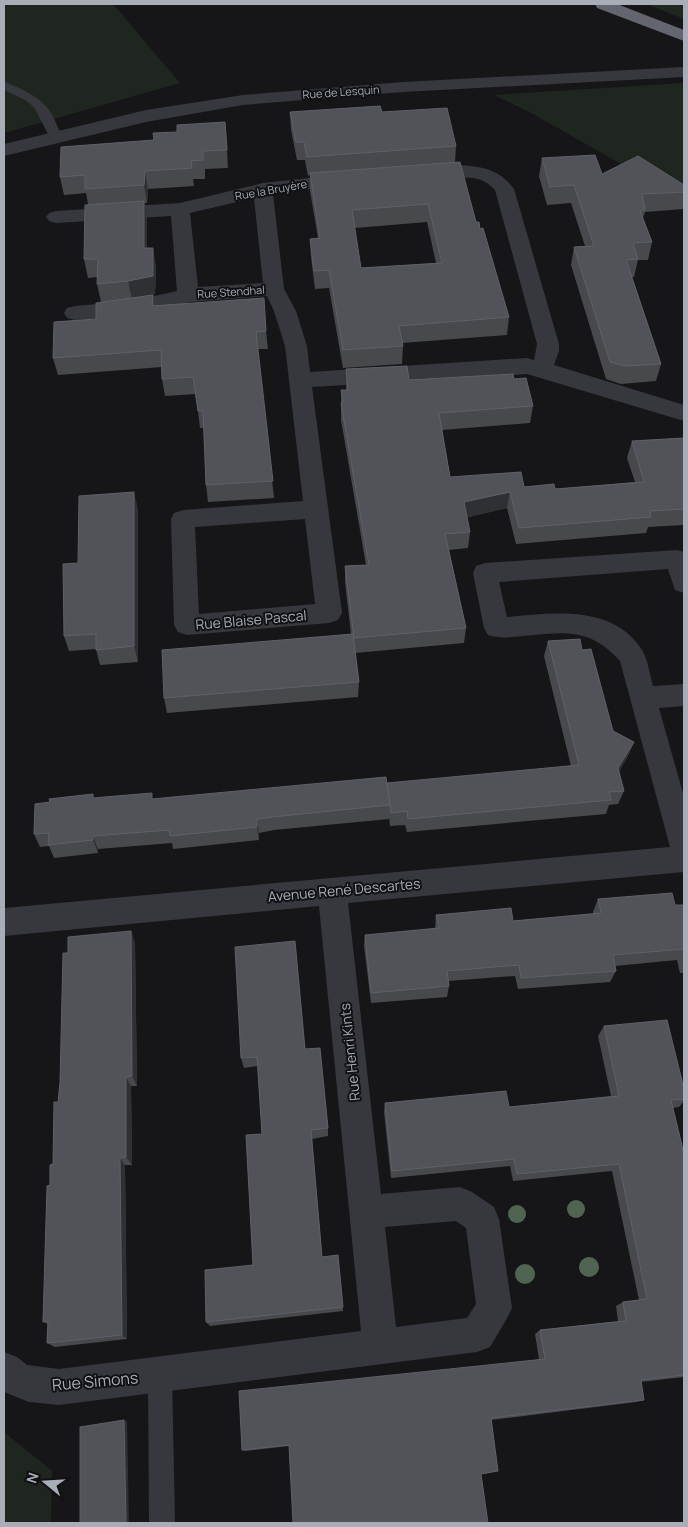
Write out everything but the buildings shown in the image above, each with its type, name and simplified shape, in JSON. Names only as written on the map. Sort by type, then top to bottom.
[{"type":"highway","points":[[603,4],[684,36]]},
{"type":"street","name":"Rue de Lesquin","points":[[4,150],[173,110],[291,95],[684,72]]},
{"type":"street","points":[[410,175],[469,172],[488,175],[501,183],[548,344],[548,351],[541,369]]},
{"type":"street","name":"Rue la Bruyère","points":[[56,216],[180,209],[263,189],[304,183],[362,179]]},
{"type":"street","name":"Rue Blaise Pascal","points":[[263,189],[274,289],[291,328],[300,380],[330,613],[187,625],[182,519],[316,508]]},
{"type":"street","name":"Rue Stendhal","points":[[180,209],[188,295]]},
{"type":"street","name":"Rue Stendhal","points":[[75,313],[149,307],[188,295],[274,289]]},
{"type":"street","points":[[300,380],[518,366],[541,369],[684,413]]},
{"type":"street","points":[[684,583],[677,559],[485,572],[496,628],[573,623],[592,626],[610,634],[623,644],[632,656],[645,698],[684,847]]},
{"type":"street","points":[[645,698],[684,695]]},
{"type":"street","name":"Avenue René Descartes","points":[[4,922],[684,859]]},
{"type":"street","name":"Rue Henri Kints","points":[[332,892],[380,1344]]},
{"type":"street","points":[[160,1375],[380,1344],[477,1334],[494,1308],[482,1219],[460,1204],[367,1212]]},
{"type":"street","name":"Rue Simons","points":[[4,1370],[11,1377],[33,1386],[58,1387],[160,1375]]},
{"type":"lane","points":[[4,85],[31,98],[42,108],[56,137]]},
{"type":"lane","points":[[160,1375],[162,1523]]},
{"type":"shaded area","points":[[4,4],[113,4],[180,83],[4,133]]},
{"type":"shaded area","points":[[646,4],[684,4],[684,19]]},
{"type":"shaded area","points":[[684,83],[684,200],[535,115],[494,95]]},
{"type":"shaded area","points":[[4,1432],[52,1471],[51,1523],[4,1523]]}]
